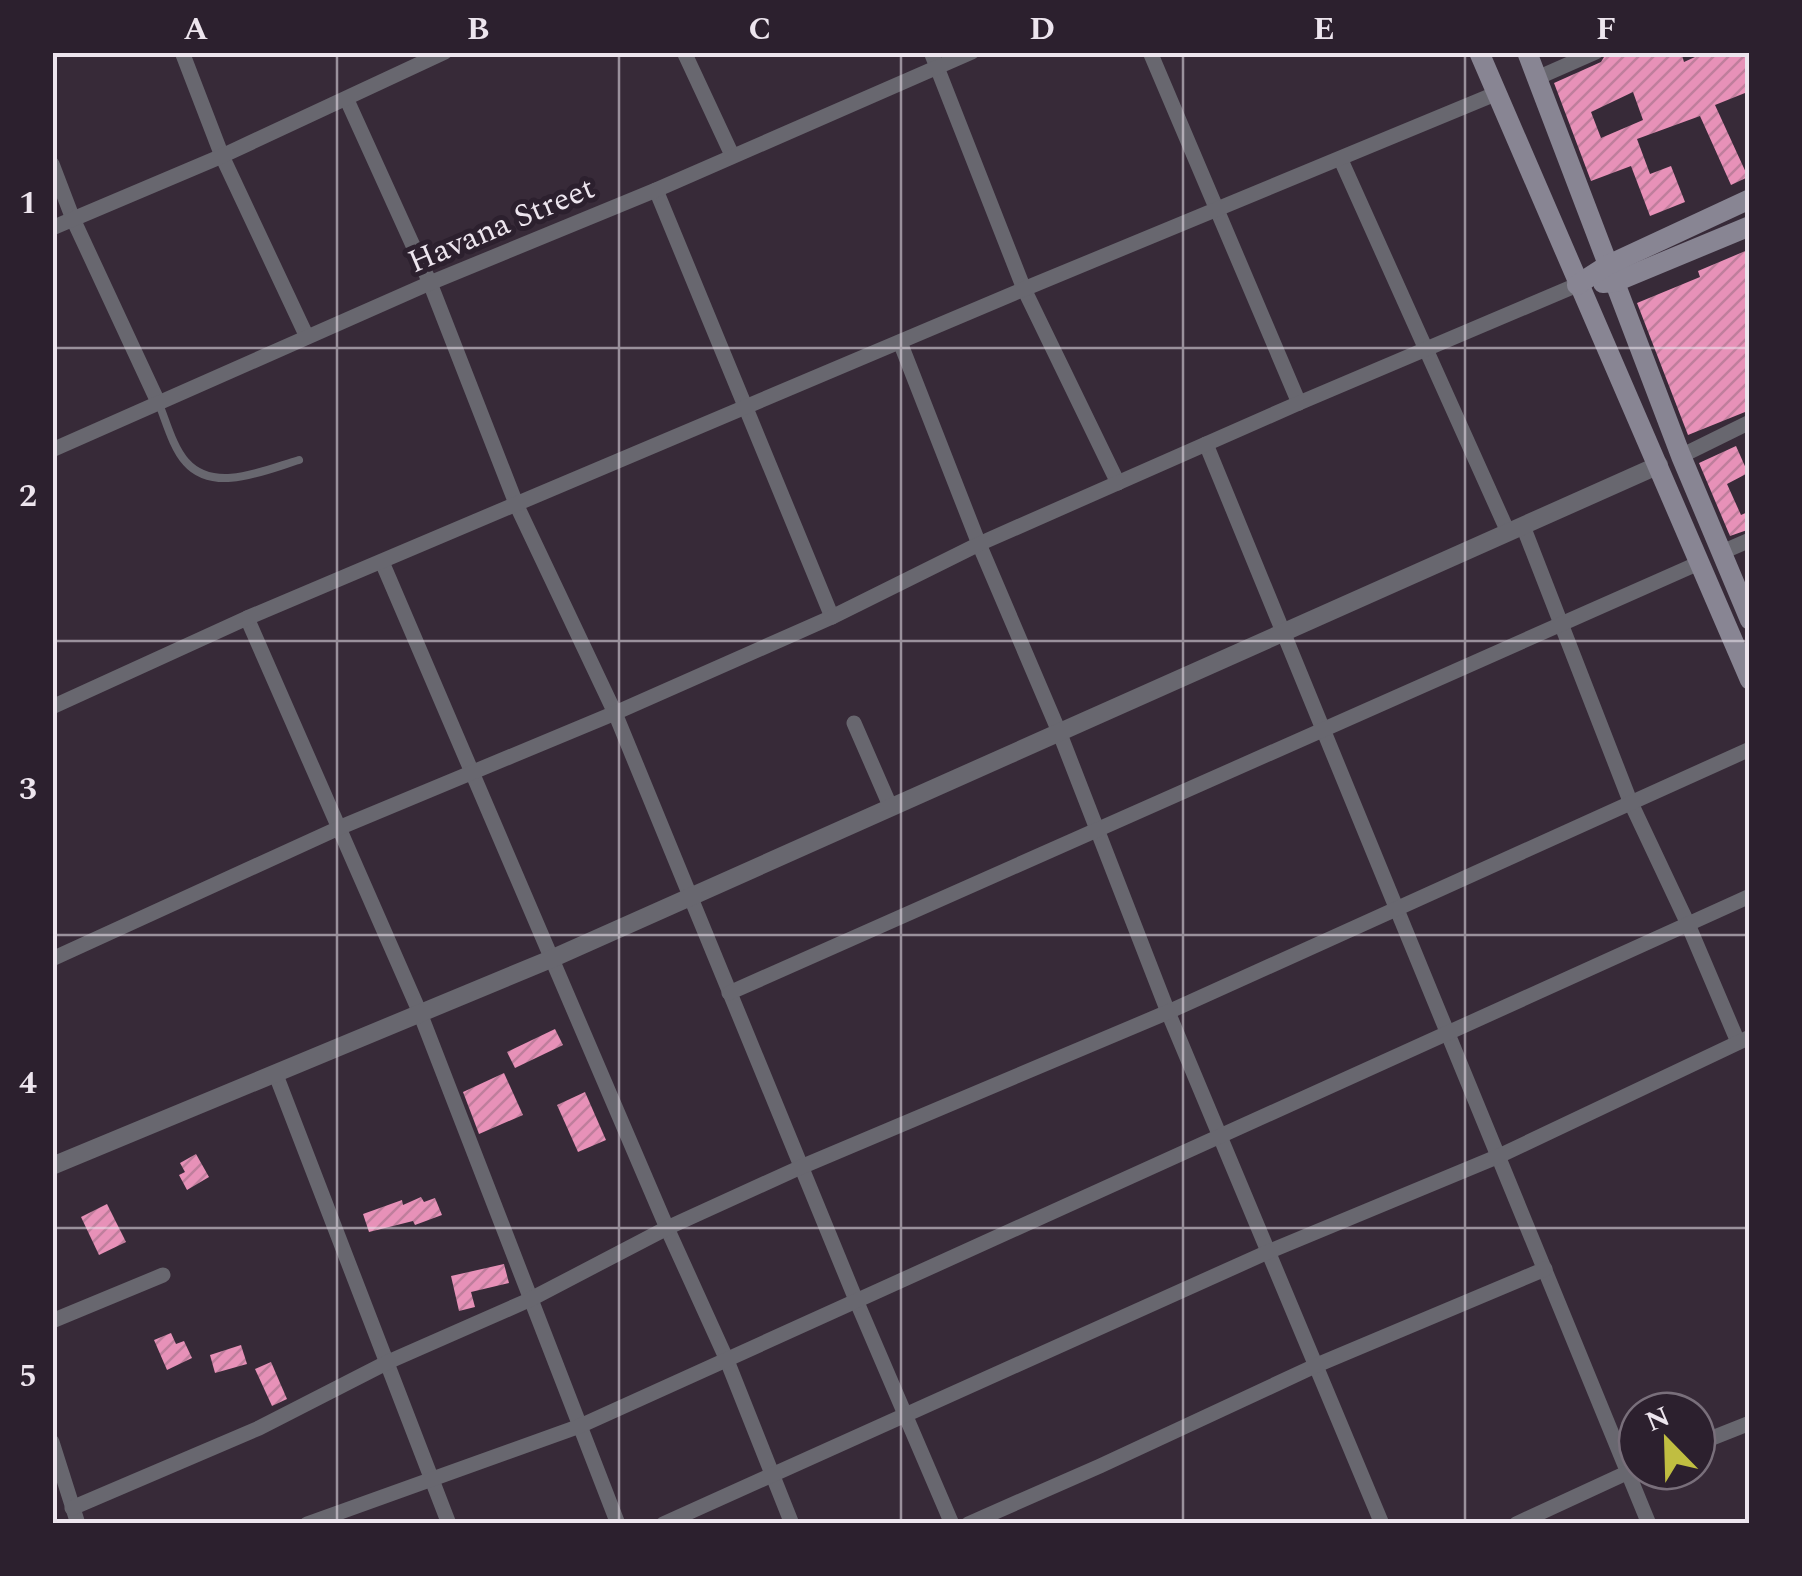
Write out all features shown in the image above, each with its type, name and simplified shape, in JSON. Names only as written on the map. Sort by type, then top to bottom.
[{"type":"main road","points":[[1479,52],[1750,680]]},
{"type":"main road","points":[[1526,52],[1681,456],[1750,620]]},
{"type":"main road","points":[[1612,274],[1750,199]]},
{"type":"main road","points":[[1576,284],[1750,226]]},
{"type":"street","points":[[182,52],[222,156],[307,338]]},
{"type":"street","points":[[52,228],[222,156],[445,52]]},
{"type":"street","points":[[684,52],[732,154]]},
{"type":"street","name":"Havana Street","points":[[52,450],[430,283],[656,190],[934,60],[972,52]]},
{"type":"street","points":[[1150,52],[1299,402]]},
{"type":"street","points":[[1537,78],[1596,52]]},
{"type":"street","points":[[934,60],[1024,289],[1118,483]]},
{"type":"street","points":[[52,707],[247,618],[1495,94]]},
{"type":"street","points":[[346,100],[430,283],[517,506],[614,713],[952,1524]]},
{"type":"street","points":[[663,1524],[1270,1251],[1499,1156],[1744,1040],[1630,802],[1560,624],[1341,160]]},
{"type":"street","points":[[52,164],[158,402]]},
{"type":"street","points":[[656,190],[832,617]]},
{"type":"street","points":[[52,959],[340,827],[832,617],[979,544],[1299,402],[1576,284]]},
{"type":"street","points":[[900,342],[1168,1012],[1382,1524]]},
{"type":"street","points":[[1681,456],[1750,422]]},
{"type":"street","points":[[1206,444],[1545,1270],[1617,1436]]},
{"type":"street","points":[[52,1166],[551,959],[1659,465]]},
{"type":"street","points":[[1720,553],[1750,540]]},
{"type":"street","points":[[382,562],[666,1228],[726,1358],[792,1524]]},
{"type":"street","points":[[728,993],[1699,563]]},
{"type":"street","points":[[247,618],[420,1013],[618,1524]]},
{"type":"street","points":[[854,723],[891,808]]},
{"type":"street","points":[[52,1442],[67,1505],[259,1428],[388,1362],[530,1300],[666,1228],[1168,1012],[1750,749]]},
{"type":"street","points":[[306,1524],[580,1426],[1750,896]]},
{"type":"street","points":[[276,1075],[449,1524]]},
{"type":"street","points":[[968,1524],[1316,1365],[1545,1270]]},
{"type":"street","points":[[52,1320],[164,1276]]},
{"type":"street","points":[[1717,1436],[1750,1424]]},
{"type":"street","points":[[1516,1524],[1617,1477]]},
{"type":"street","points":[[1639,1491],[1649,1524]]},
{"type":"lane","points":[[158,402],[184,460],[203,477],[243,477],[298,460]]},
{"type":"building","points":[[1607,52],[1681,52],[1684,62],[1706,52],[1750,52],[1750,91],[1715,105],[1748,177],[1731,185],[1700,116],[1637,139],[1650,174],[1671,166],[1685,202],[1650,216],[1631,166],[1591,181],[1554,83],[1601,62]],"holes":[[[1633,92],[1643,120],[1601,138],[1591,112]]]},
{"type":"building","points":[[1750,249],[1750,410],[1688,435],[1637,303],[1700,277],[1698,271]]},
{"type":"building","points":[[1736,446],[1748,473],[1727,484],[1741,515],[1750,511],[1750,529],[1730,536],[1699,463]]},
{"type":"building","points":[[555,1029],[563,1045],[515,1068],[507,1052]]},
{"type":"building","points":[[504,1073],[523,1115],[479,1134],[463,1092]]},
{"type":"building","points":[[585,1092],[606,1140],[578,1152],[557,1105]]},
{"type":"building","points":[[196,1154],[209,1177],[187,1190],[179,1175],[185,1172],[180,1163]]},
{"type":"building","points":[[421,1197],[424,1202],[435,1198],[442,1215],[415,1225],[413,1221],[369,1232],[363,1214]]},
{"type":"building","points":[[107,1204],[126,1242],[99,1255],[81,1217]]},
{"type":"building","points":[[504,1264],[509,1283],[471,1292],[475,1307],[459,1311],[451,1276]]},
{"type":"building","points":[[171,1333],[176,1344],[184,1341],[192,1358],[167,1370],[154,1340]]},
{"type":"building","points":[[241,1345],[247,1364],[215,1373],[210,1355]]},
{"type":"building","points":[[271,1362],[287,1399],[272,1406],[255,1369]]}]
